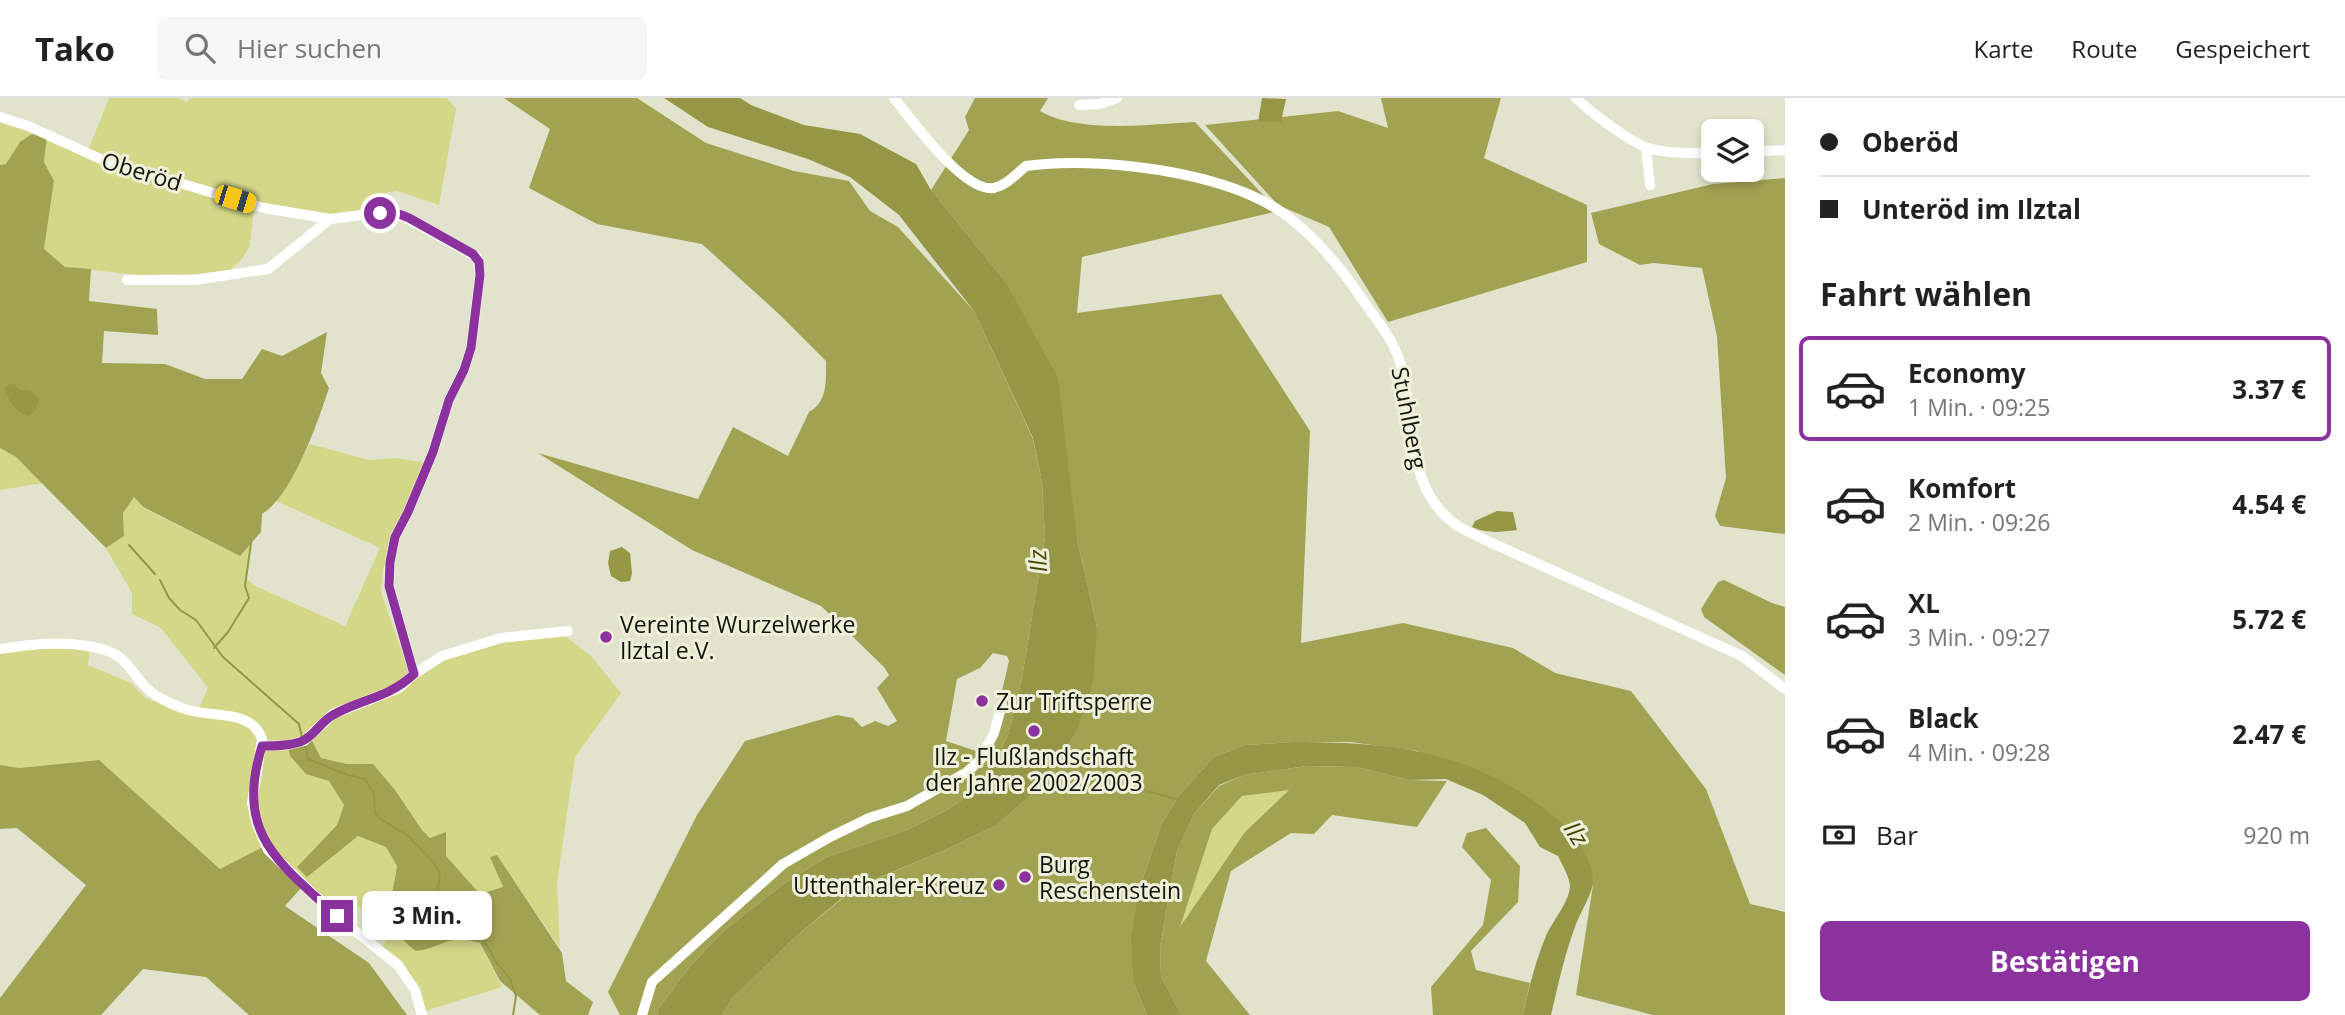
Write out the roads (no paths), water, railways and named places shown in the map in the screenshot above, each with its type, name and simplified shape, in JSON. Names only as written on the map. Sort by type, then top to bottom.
[{"type":"street","name":"Stuhlberg","points":[[894,98],[944,157],[974,184],[995,188],[1026,166],[1111,164],[1201,179],[1247,194],[1281,212],[1309,233],[1346,274],[1394,347],[1408,398],[1418,470],[1437,507],[1455,524],[1483,539],[1742,656],[1785,689]]},
{"type":"street","points":[[1079,105],[1099,104],[1117,98]]},
{"type":"street","points":[[1576,98],[1585,107],[1646,147],[1680,153],[1701,153]]},
{"type":"street","name":"Oberöd","points":[[0,117],[125,167],[264,208],[330,219],[385,212],[399,214],[473,254],[479,262],[479,287],[471,348],[464,370],[449,400],[433,452],[395,537],[390,562],[389,586],[414,674]]},
{"type":"street","points":[[1646,147],[1650,186]]},
{"type":"street","points":[[1764,151],[1785,150]]},
{"type":"street","points":[[127,281],[195,280],[268,269],[330,219]]},
{"type":"street","points":[[262,746],[288,745],[303,741],[333,714],[399,688],[414,674],[442,656],[500,638],[568,631]]},
{"type":"street","points":[[0,649],[26,645],[76,645],[102,649],[129,664],[143,684],[159,698],[197,713],[238,717],[251,723],[260,734],[262,746],[252,803],[257,825],[268,850],[337,916],[398,965],[415,990],[422,1015]]},
{"type":"street","points":[[642,1015],[652,982],[783,864],[869,818],[907,806],[967,772],[981,759],[994,733],[1002,705]]},
{"type":"waterway","points":[[214,648],[228,632],[249,598],[245,586],[251,543]]},
{"type":"waterway","points":[[129,545],[155,574]]},
{"type":"waterway","points":[[160,580],[169,598],[180,610],[196,620],[223,657],[299,724],[302,737]]},
{"type":"waterway","points":[[305,746],[308,759],[365,779],[374,794],[375,812],[379,818],[408,836],[434,863],[440,873],[438,890],[484,940],[496,962],[510,979],[516,996],[513,1015]]},
{"type":"waterway","points":[[1144,790],[1176,799]]},
{"type":"place","name":"Vereinte Wurzelwerke Ilztal e.V.","points":[[606,637]]},
{"type":"place","name":"Zur Triftsperre","points":[[982,701]]},
{"type":"place","name":"Ilz - Flußlandschaft der Jahre 2002/2003","points":[[1034,731]]},
{"type":"place","name":"Burg Reschenstein","points":[[1025,877]]},
{"type":"place","name":"Uttenthaler-Kreuz","points":[[999,885]]},
{"type":"water label","name":"Ilz","points":[[1037,561]]},
{"type":"water label","name":"Ilz","points":[[1577,833]]}]
